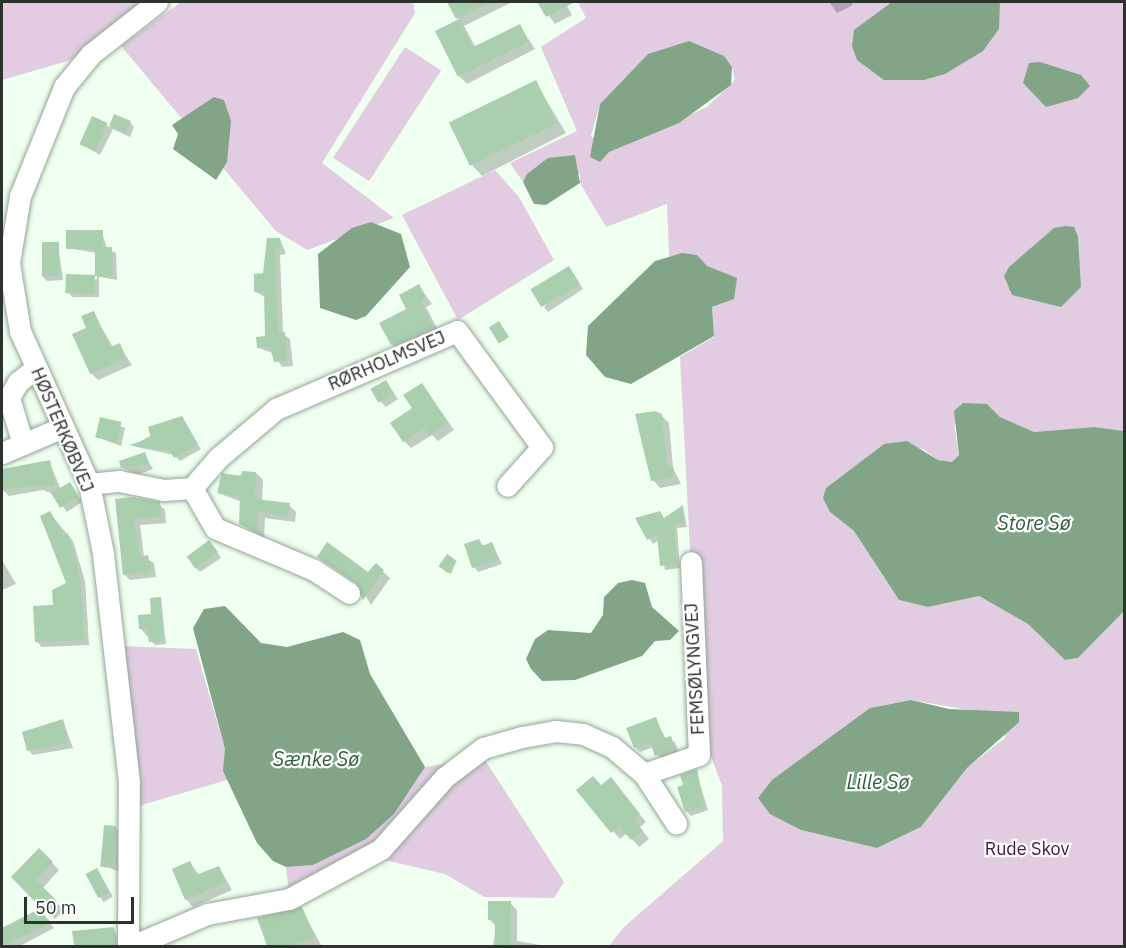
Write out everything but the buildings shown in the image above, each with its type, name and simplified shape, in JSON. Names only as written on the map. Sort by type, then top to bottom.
[{"type":"street","name":"HØSTERKØBVEJ","points":[[130,946],[129,782],[110,600],[88,484],[7,298],[14,222],[50,115],[76,69],[157,2]]},
{"type":"street","name":"RØRHOLMSVEJ","points":[[192,488],[218,458],[285,404],[457,331],[542,447],[507,486]]},
{"type":"street","points":[[23,444],[9,398],[18,382],[36,368]]},
{"type":"street","points":[[2,453],[63,427]]},
{"type":"street","points":[[88,484],[119,481],[164,490],[192,488],[215,528],[314,570],[349,593]]},
{"type":"street","name":"FEMSØLYNGVEJ","points":[[644,774],[699,754],[691,562]]},
{"type":"street","points":[[130,946],[207,914],[289,899],[381,849],[445,777],[483,748],[555,731],[583,734],[612,747],[644,774],[676,823]]},
{"type":"green space","points":[[2,2],[143,2],[71,60],[2,80]]},
{"type":"green space","points":[[181,2],[413,2],[415,13],[322,163],[394,218],[307,250],[276,231],[121,46]]},
{"type":"green space","name":"Rude Skov","points":[[578,2],[1124,2],[1124,431],[1094,427],[1034,432],[1000,417],[987,404],[954,425],[959,455],[952,462],[938,460],[923,449],[884,444],[826,488],[830,512],[854,531],[899,600],[928,607],[979,596],[1028,624],[1065,660],[1078,658],[1124,611],[1124,946],[609,946],[624,927],[723,841],[722,786],[699,724],[680,357],[714,337],[712,307],[734,299],[697,255],[669,256],[667,204],[606,227],[580,183],[580,174],[527,174],[523,182],[510,163],[577,131],[541,47],[586,18]],"holes":[[[648,54],[732,67],[735,80],[707,107],[609,152],[591,136],[600,104]],[[911,700],[969,710],[1006,737],[967,768],[921,827],[877,848],[801,830],[781,816],[799,761],[870,708]]]},
{"type":"green space","points":[[405,47],[441,70],[369,181],[333,158]]},
{"type":"green space","points":[[495,170],[519,197],[554,260],[458,320],[402,215]]},
{"type":"green space","points":[[122,646],[196,649],[225,749],[227,780],[138,806]]},
{"type":"green space","points":[[483,757],[564,882],[554,898],[484,897],[445,874],[380,859],[289,893],[286,867],[313,865],[394,813],[425,767]]},
{"type":"water","points":[[892,2],[1000,2],[999,29],[983,51],[945,74],[924,80],[884,80],[857,60],[852,46],[854,30]]},
{"type":"water","points":[[689,41],[724,56],[732,67],[731,85],[679,123],[609,152],[600,162],[590,157],[600,104],[648,54]]},
{"type":"water","points":[[1040,62],[1081,75],[1090,86],[1078,98],[1046,107],[1023,83],[1029,63]]},
{"type":"water","points":[[214,97],[224,100],[231,121],[227,162],[216,180],[173,149],[178,134],[172,125]]},
{"type":"water","points":[[575,155],[580,183],[546,205],[534,204],[523,182],[527,174],[548,158]]},
{"type":"water","points":[[371,222],[401,234],[410,267],[366,316],[356,320],[320,308],[318,254],[352,228]]},
{"type":"water","points":[[1074,227],[1078,237],[1081,287],[1061,307],[1012,295],[1004,276],[1009,267],[1054,228]]},
{"type":"water","points":[[682,253],[697,255],[707,266],[737,278],[734,299],[712,307],[714,336],[631,384],[605,377],[586,355],[588,326],[655,261]]},
{"type":"water","name":"Store Sø","points":[[963,403],[987,404],[1000,417],[1034,432],[1094,427],[1124,431],[1124,611],[1078,658],[1065,660],[1028,624],[979,596],[928,607],[899,600],[854,531],[830,512],[823,498],[826,488],[884,444],[907,441],[938,460],[952,462],[959,455],[954,411]]},
{"type":"water","points":[[632,580],[645,583],[652,607],[679,631],[670,640],[655,641],[642,656],[575,680],[542,681],[531,669],[526,659],[535,639],[548,630],[591,633],[603,615],[604,597],[618,583]]},
{"type":"water","name":"Sænke Sø","points":[[225,606],[261,643],[287,647],[343,632],[360,640],[370,674],[425,767],[394,814],[366,839],[313,865],[286,867],[273,861],[257,843],[223,771],[225,749],[193,628],[204,609]]},
{"type":"water","name":"Lille Sø","points":[[911,700],[949,709],[1019,712],[1019,722],[967,768],[921,827],[877,848],[801,830],[770,814],[758,798],[772,780],[870,708]]}]
